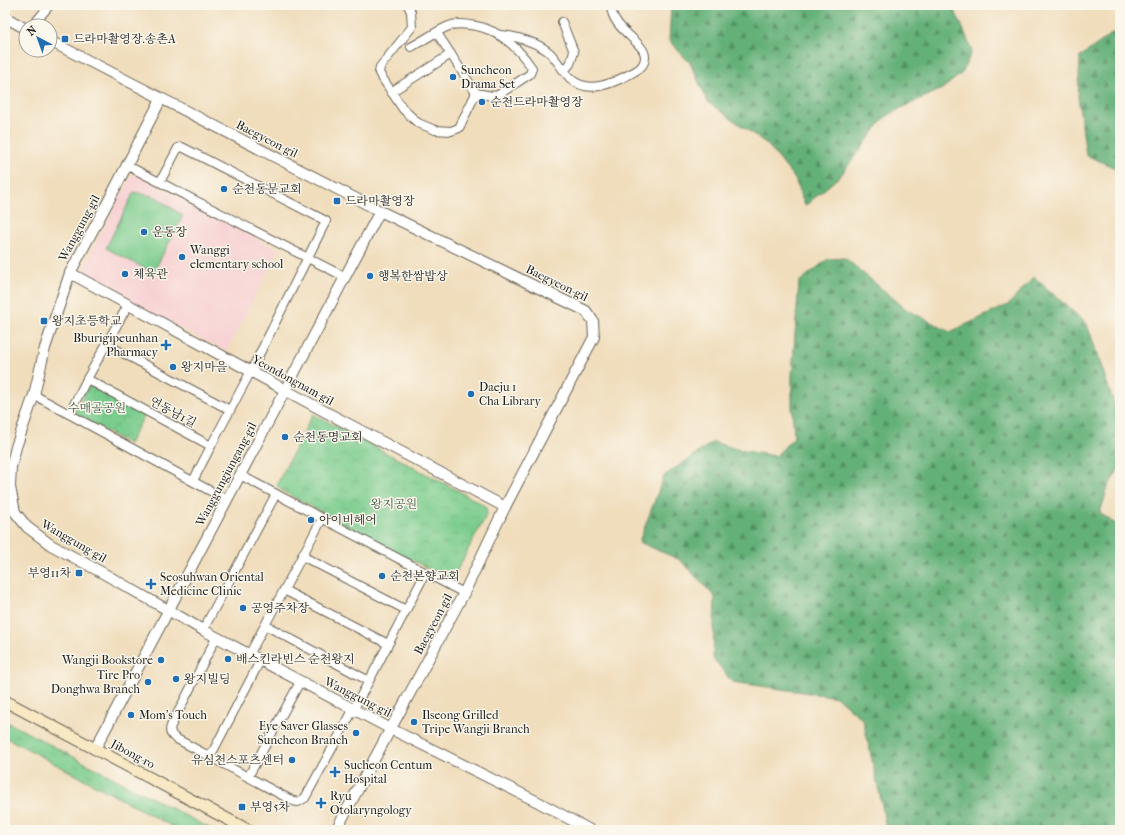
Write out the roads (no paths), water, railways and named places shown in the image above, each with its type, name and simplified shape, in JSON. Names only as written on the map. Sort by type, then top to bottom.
[{"type":"main road","name":"Jibong-ro","points":[[5,701],[248,830]]},
{"type":"street","points":[[39,18],[50,5]]},
{"type":"street","points":[[408,5],[411,12],[412,27],[380,67],[379,73],[403,109],[418,124],[435,130],[451,131],[459,128],[476,92]]},
{"type":"street","points":[[498,35],[508,35],[528,41],[545,49],[558,62],[572,80],[586,87],[602,86],[621,78],[644,64],[644,51],[616,21],[612,14],[611,5]]},
{"type":"street","points":[[5,17],[18,24]]},
{"type":"street","points":[[562,22],[574,52],[570,64],[564,71]]},
{"type":"street","points":[[411,47],[449,26],[458,24],[488,28],[508,41],[525,58],[532,68],[530,74],[498,95],[492,96],[476,92],[437,33]]},
{"type":"street","name":"Baegyeon-gil","points":[[58,45],[380,211],[586,311],[593,321],[594,337],[505,507],[464,594],[336,830]]},
{"type":"street","points":[[391,92],[451,54]]},
{"type":"street","name":"Wanggung-gil","points":[[161,99],[70,272],[45,348],[34,395],[16,447],[11,467],[10,492],[15,512],[27,528],[51,545],[216,638],[391,729]]},
{"type":"street","points":[[160,182],[178,148],[182,147],[326,221],[251,371],[192,481]]},
{"type":"street","points":[[126,165],[345,277]]},
{"type":"street","name":"Wanggungjungang-gil","points":[[96,749],[380,211]]},
{"type":"street","name":"Yeondongnam-gil","points":[[70,272],[285,390],[505,507]]},
{"type":"street","points":[[69,414],[128,304]]},
{"type":"street","points":[[106,344],[230,410]]},
{"type":"street","name":"연동남1길","points":[[87,379],[211,446]]},
{"type":"street","points":[[34,395],[227,500]]},
{"type":"street","points":[[240,475],[464,594]]},
{"type":"street","points":[[203,630],[276,494]]},
{"type":"street","points":[[249,655],[322,519]]},
{"type":"street","points":[[302,556],[406,610]]},
{"type":"street","points":[[216,638],[170,729],[171,734],[175,738],[210,757],[293,801],[298,802],[303,800],[369,681],[425,574]]},
{"type":"street","points":[[284,590],[388,644]]},
{"type":"street","points":[[265,626],[369,681]]},
{"type":"street","points":[[210,757],[260,661]]},
{"type":"street","points":[[248,777],[300,682]]},
{"type":"street","points":[[391,729],[538,802],[590,830]]},
{"type":"place","name":"드라마촬영장.송촌A","points":[[65,39]]},
{"type":"place","name":"Suncheon Drama Set","points":[[453,77]]},
{"type":"place","name":"순천드라마촬영장","points":[[482,102]]},
{"type":"place","name":"순천동문교회","points":[[224,189]]},
{"type":"place","name":"드라마촬영장","points":[[337,201]]},
{"type":"place","name":"운동장","points":[[144,232]]},
{"type":"place","name":"Wanggi elementary school","points":[[182,257]]},
{"type":"place","name":"체육관","points":[[125,274]]},
{"type":"place","name":"행복한쌈밥상","points":[[370,276]]},
{"type":"place","name":"왕지초등학교","points":[[44,321]]},
{"type":"place","name":"Bburigipeunhan Pharmacy","points":[[166,345]]},
{"type":"place","name":"왕지마을","points":[[173,367]]},
{"type":"place","name":"Daeju 1 Cha Library","points":[[471,394]]},
{"type":"place","name":"순천동명교회","points":[[285,437]]},
{"type":"place","name":"아이비헤어","points":[[311,520]]},
{"type":"place","name":"부영11차","points":[[79,573]]},
{"type":"place","name":"순천본향교회","points":[[382,576]]},
{"type":"place","name":"Seosuhwan Oriental Medicine Clinic","points":[[151,584]]},
{"type":"place","name":"공영주차장","points":[[243,608]]},
{"type":"place","name":"배스킨라빈스 순천왕지","points":[[228,659]]},
{"type":"place","name":"Wangji Bookstore","points":[[161,660]]},
{"type":"place","name":"왕지빌딩","points":[[176,679]]},
{"type":"place","name":"Tire Pro Donghwa Branch","points":[[148,682]]},
{"type":"place","name":"Mom's Touch","points":[[131,715]]},
{"type":"place","name":"Ilseong Grilled Tripe Wangji Branch","points":[[414,722]]},
{"type":"place","name":"Eye Saver Glasses Suncheon Branch","points":[[356,733]]},
{"type":"place","name":"유심천스포츠센터","points":[[292,760]]},
{"type":"place","name":"Sucheon Centum Hospital","points":[[335,772]]},
{"type":"place","name":"Ryu Otolaryngology","points":[[321,803]]},
{"type":"place","name":"부영5차","points":[[242,807]]},
{"type":"park label","name":"수매골공원","points":[[97,408]]},
{"type":"park label","name":"왕지공원","points":[[394,504]]}]
